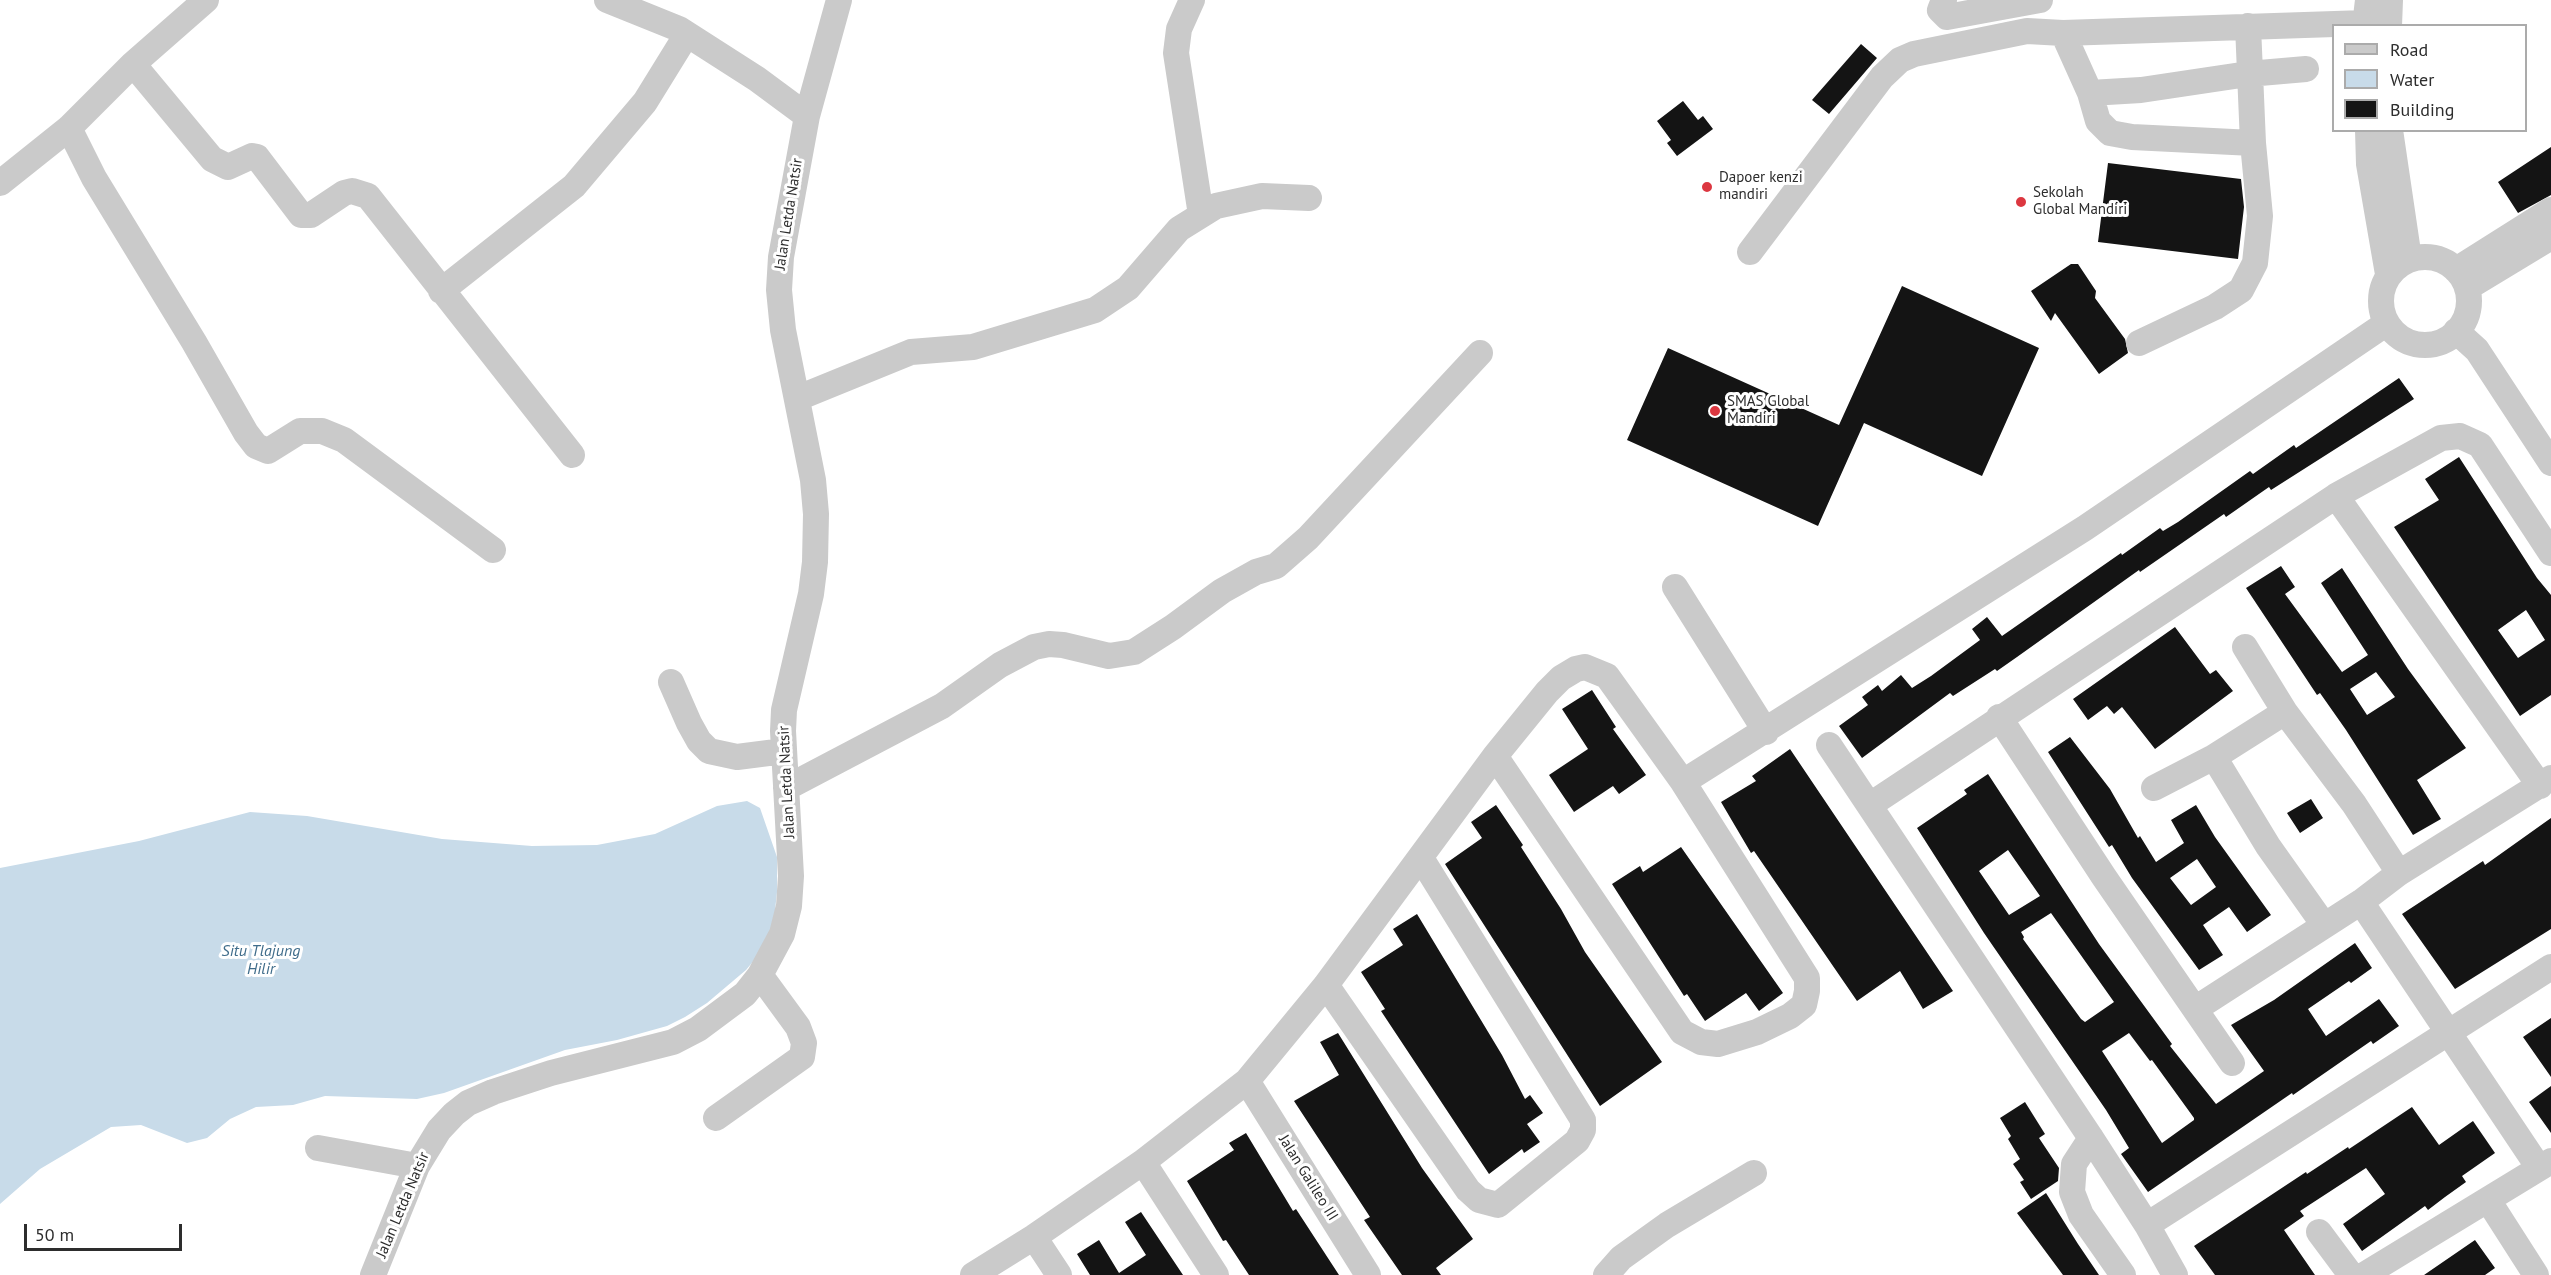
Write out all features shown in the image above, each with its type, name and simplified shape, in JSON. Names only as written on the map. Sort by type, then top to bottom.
[{"type":"street","points":[[0,183],[69,128],[133,64],[206,0]]},
{"type":"street","points":[[607,0],[687,34],[807,116]]},
{"type":"street","name":"Jalan Letda Natsir","points":[[373,1275],[417,1166],[439,1130],[468,1103],[522,1082],[673,1042],[723,1013],[745,994],[760,975],[782,934],[789,906],[791,876],[783,731],[787,690],[809,604],[815,562],[813,480],[783,330],[779,290],[785,226],[807,116],[839,0]]},
{"type":"street","points":[[1192,0],[1179,29],[1176,53],[1201,215]]},
{"type":"street","points":[[1944,0],[1940,10],[1947,17],[2040,0]]},
{"type":"street","points":[[1750,252],[1882,76],[1900,60],[1914,54],[2027,31],[2063,33],[2248,26],[2372,18],[2390,0]]},
{"type":"street","points":[[2139,343],[2215,307],[2241,290],[2255,263],[2260,216],[2248,74],[2248,26]]},
{"type":"street","points":[[2063,33],[2090,93],[2098,121],[2110,133],[2132,137],[2253,143]]},
{"type":"street","points":[[441,291],[574,186],[645,102],[687,34]]},
{"type":"street","points":[[133,64],[212,159],[228,167],[252,156],[256,157],[301,215],[311,215],[352,190],[368,196],[572,455]]},
{"type":"street","points":[[2090,93],[2141,90],[2248,74],[2306,69]]},
{"type":"street","points":[[69,128],[94,178],[194,342],[246,433],[256,446],[268,451],[300,431],[322,431],[344,440],[493,550]]},
{"type":"street","points":[[2368,132],[2368,165],[2388,274],[2381,297],[2387,323],[2400,337],[2424,344],[2436,343],[2456,331],[2467,311],[2461,279],[2443,261],[2429,257],[2409,259],[2388,274]]},
{"type":"street","points":[[2390,132],[2409,259]]},
{"type":"street","points":[[798,398],[911,351],[973,347],[1095,310],[1128,288],[1179,229],[1216,206],[1262,196],[1309,198]]},
{"type":"street","points":[[2461,279],[2551,210]]},
{"type":"street","points":[[2461,279],[2551,237]]},
{"type":"street","points":[[1683,782],[1766,732],[2085,528],[2387,323]]},
{"type":"street","points":[[2456,331],[2477,350],[2551,463]]},
{"type":"street","points":[[786,788],[942,706],[1000,665],[1034,647],[1049,644],[1063,645],[1109,656],[1134,652],[1173,627],[1221,591],[1256,572],[1276,566],[1308,538],[1480,353]]},
{"type":"street","points":[[1870,805],[2336,496],[2441,438],[2460,436],[2480,444],[2551,553]]},
{"type":"street","points":[[2195,1009],[2361,902],[2399,873],[2546,782],[2336,496]]},
{"type":"street","points":[[1675,587],[1766,732]]},
{"type":"street","points":[[2245,647],[2285,712],[2354,804],[2399,873]]},
{"type":"street","points":[[974,1275],[1143,1162],[1247,1081],[1326,985],[1495,756],[1546,692],[1576,669],[1585,667],[1607,676],[1683,782],[1807,978],[1808,991],[1803,1005],[1790,1016],[1757,1032],[1718,1044],[1701,1042],[1682,1032],[1495,756]]},
{"type":"street","points":[[671,682],[689,723],[699,741],[709,751],[736,757],[784,751]]},
{"type":"street","points":[[2154,788],[2214,757],[2285,712]]},
{"type":"street","points":[[2000,717],[2232,1063]]},
{"type":"street","points":[[1829,746],[2091,1138],[2147,1225],[2175,1275]]},
{"type":"street","points":[[2214,757],[2268,846],[2324,925]]},
{"type":"street","points":[[1326,985],[1468,1190],[1479,1200],[1498,1205],[1577,1141],[1583,1130],[1583,1120],[1421,858]]},
{"type":"street","points":[[2361,902],[2545,1165],[2364,1275]]},
{"type":"street","points":[[2147,1225],[2449,1030],[2551,967]]},
{"type":"street","points":[[716,1118],[802,1057],[804,1043],[798,1027],[760,975]]},
{"type":"street","name":"Jalan Galileo III","points":[[1247,1081],[1368,1275]]},
{"type":"street","points":[[2091,1138],[2074,1164],[2072,1192],[2081,1215],[2123,1275]]},
{"type":"street","points":[[318,1148],[417,1166]]},
{"type":"street","points":[[1143,1162],[1216,1275]]},
{"type":"street","points":[[1606,1275],[1621,1258],[1667,1225],[1754,1173]]},
{"type":"street","points":[[2488,1200],[2536,1275]]},
{"type":"street","points":[[2319,1232],[2351,1275]]},
{"type":"street","points":[[1034,1237],[1059,1275]]},
{"type":"water","name":"Situ Tlajung Hilir","points":[[747,801],[760,808],[777,857],[774,920],[765,947],[746,970],[707,1003],[685,1017],[667,1026],[617,1040],[565,1050],[444,1093],[417,1099],[325,1096],[293,1105],[256,1107],[230,1119],[207,1138],[187,1143],[141,1125],[111,1127],[40,1169],[0,1204],[0,868],[139,841],[250,812],[307,816],[442,839],[532,846],[597,845],[655,834],[717,806]]},
{"type":"building","points":[[1861,44],[1877,58],[1829,114],[1812,100]]},
{"type":"building","points":[[1683,101],[1698,120],[1703,116],[1713,129],[1677,156],[1667,143],[1671,140],[1657,121]]},
{"type":"building","points":[[2551,147],[2551,195],[2518,213],[2498,182]]},
{"type":"building","points":[[2108,163],[2241,179],[2244,207],[2238,259],[2098,242]]},
{"type":"building","points":[[2071,264],[2078,264],[2096,291],[2095,298],[2125,339],[2128,353],[2099,374],[2055,313],[2051,321],[2031,291]]},
{"type":"building","points":[[1902,286],[2039,348],[1982,476],[1864,423],[1818,526],[1627,440],[1668,348],[1839,425]]},
{"type":"building","points":[[2399,378],[2414,399],[2271,490],[2269,487],[2226,517],[2224,514],[2140,572],[2139,570],[1997,671],[1995,669],[1953,696],[1950,693],[1862,758],[1839,726],[1868,705],[1862,697],[1878,685],[1882,691],[1901,675],[1912,688],[1980,640],[1972,629],[1987,617],[2002,636],[2121,553],[2122,555],[2160,528],[2163,531],[2178,522],[2250,471],[2253,474],[2294,445],[2296,448]]},
{"type":"building","points":[[2459,457],[2537,578],[2551,595],[2551,695],[2520,716],[2394,527],[2439,500],[2425,479]],"holes":[[[2526,610],[2545,640],[2518,658],[2498,630]]]},
{"type":"building","points":[[2281,566],[2295,587],[2285,594],[2342,672],[2368,655],[2321,583],[2342,568],[2408,669],[2466,748],[2417,780],[2441,819],[2413,835],[2346,730],[2320,693],[2317,695],[2246,588]],"holes":[[[2376,672],[2395,697],[2367,715],[2350,689]]]},
{"type":"building","points":[[2175,627],[2210,674],[2216,670],[2233,691],[2155,749],[2122,707],[2114,714],[2107,706],[2088,720],[2073,699]]},
{"type":"building","points":[[1592,690],[1616,727],[1613,729],[1646,775],[1619,794],[1613,786],[1574,812],[1549,775],[1588,749],[1562,709]]},
{"type":"building","points":[[2070,737],[2110,789],[2138,838],[2140,836],[2156,862],[2184,843],[2171,820],[2196,805],[2215,837],[2271,915],[2247,932],[2229,907],[2203,925],[2223,955],[2199,970],[2132,878],[2112,845],[2109,847],[2048,752]],"holes":[[[2197,859],[2216,887],[2191,905],[2170,878]]]},
{"type":"building","points":[[1790,749],[1953,991],[1923,1009],[1900,971],[1857,1001],[1754,851],[1751,853],[1721,802],[1756,781],[1752,776]]},
{"type":"building","points":[[1988,774],[2099,944],[2172,1044],[2170,1046],[2216,1104],[2264,1071],[2231,1025],[2274,1000],[2355,943],[2372,968],[2308,1009],[2326,1036],[2379,999],[2399,1026],[2373,1044],[2371,1041],[2293,1095],[2292,1093],[2148,1192],[2121,1154],[2129,1148],[2106,1110],[1984,933],[1917,828],[1967,794],[1964,790]],"holes":[[[2008,850],[2040,896],[2009,915],[1979,871]],[[2051,913],[2114,1002],[2085,1022],[2081,1019],[2023,939],[2021,932]],[[2129,1033],[2150,1061],[2152,1060],[2194,1120],[2162,1143],[2102,1051]]]},
{"type":"building","points":[[2311,799],[2323,818],[2300,833],[2287,813]]},
{"type":"building","points":[[1496,805],[1523,845],[1521,847],[1561,909],[1585,952],[1662,1062],[1600,1106],[1445,864],[1482,838],[1471,822]]},
{"type":"building","points":[[2551,818],[2551,929],[2455,989],[2402,914],[2483,861],[2485,865]]},
{"type":"building","points":[[1681,847],[1783,993],[1759,1011],[1746,993],[1705,1021],[1687,994],[1684,996],[1612,884],[1640,866],[1643,872]]},
{"type":"building","points":[[1417,914],[1502,1055],[1525,1099],[1530,1095],[1543,1113],[1527,1124],[1540,1142],[1524,1153],[1522,1149],[1489,1174],[1381,1011],[1385,1009],[1361,972],[1403,945],[1393,929]]},
{"type":"building","points":[[2551,1018],[2551,1077],[2523,1037]]},
{"type":"building","points":[[1338,1033],[1422,1168],[1473,1239],[1436,1268],[1441,1275],[1402,1275],[1364,1220],[1370,1217],[1294,1101],[1339,1075],[1320,1042]]},
{"type":"building","points":[[2551,1086],[2551,1133],[2529,1102]]},
{"type":"building","points":[[2025,1102],[2045,1134],[2039,1138],[2059,1168],[2058,1181],[2031,1199],[2020,1182],[2024,1180],[2013,1164],[2020,1159],[2008,1139],[2011,1136],[2000,1118]]},
{"type":"building","points":[[2412,1107],[2439,1145],[2473,1121],[2495,1153],[2462,1176],[2466,1182],[2428,1210],[2425,1206],[2362,1251],[2343,1224],[2385,1194],[2366,1168],[2300,1211],[2304,1216],[2284,1230],[2315,1275],[2215,1275],[2194,1246],[2306,1172],[2307,1174],[2348,1147],[2349,1149]]},
{"type":"building","points":[[1246,1133],[1293,1211],[1296,1209],[1339,1275],[1249,1275],[1226,1240],[1223,1241],[1187,1181],[1234,1150],[1229,1143]]},
{"type":"building","points":[[2046,1193],[2099,1275],[2063,1275],[2017,1213]]},
{"type":"building","points":[[1141,1212],[1183,1275],[1090,1275],[1077,1254],[1099,1240],[1119,1273],[1146,1255],[1125,1222]]},
{"type":"building","points":[[2475,1240],[2495,1268],[2485,1275],[2424,1275]]},
{"type":"place","name":"Dapoer kenzi mandiri","points":[[1707,187]]},
{"type":"place","name":"Sekolah Global Mandiri","points":[[2021,202]]},
{"type":"place","name":"SMAS Global Mandiri","points":[[1715,411]]}]
